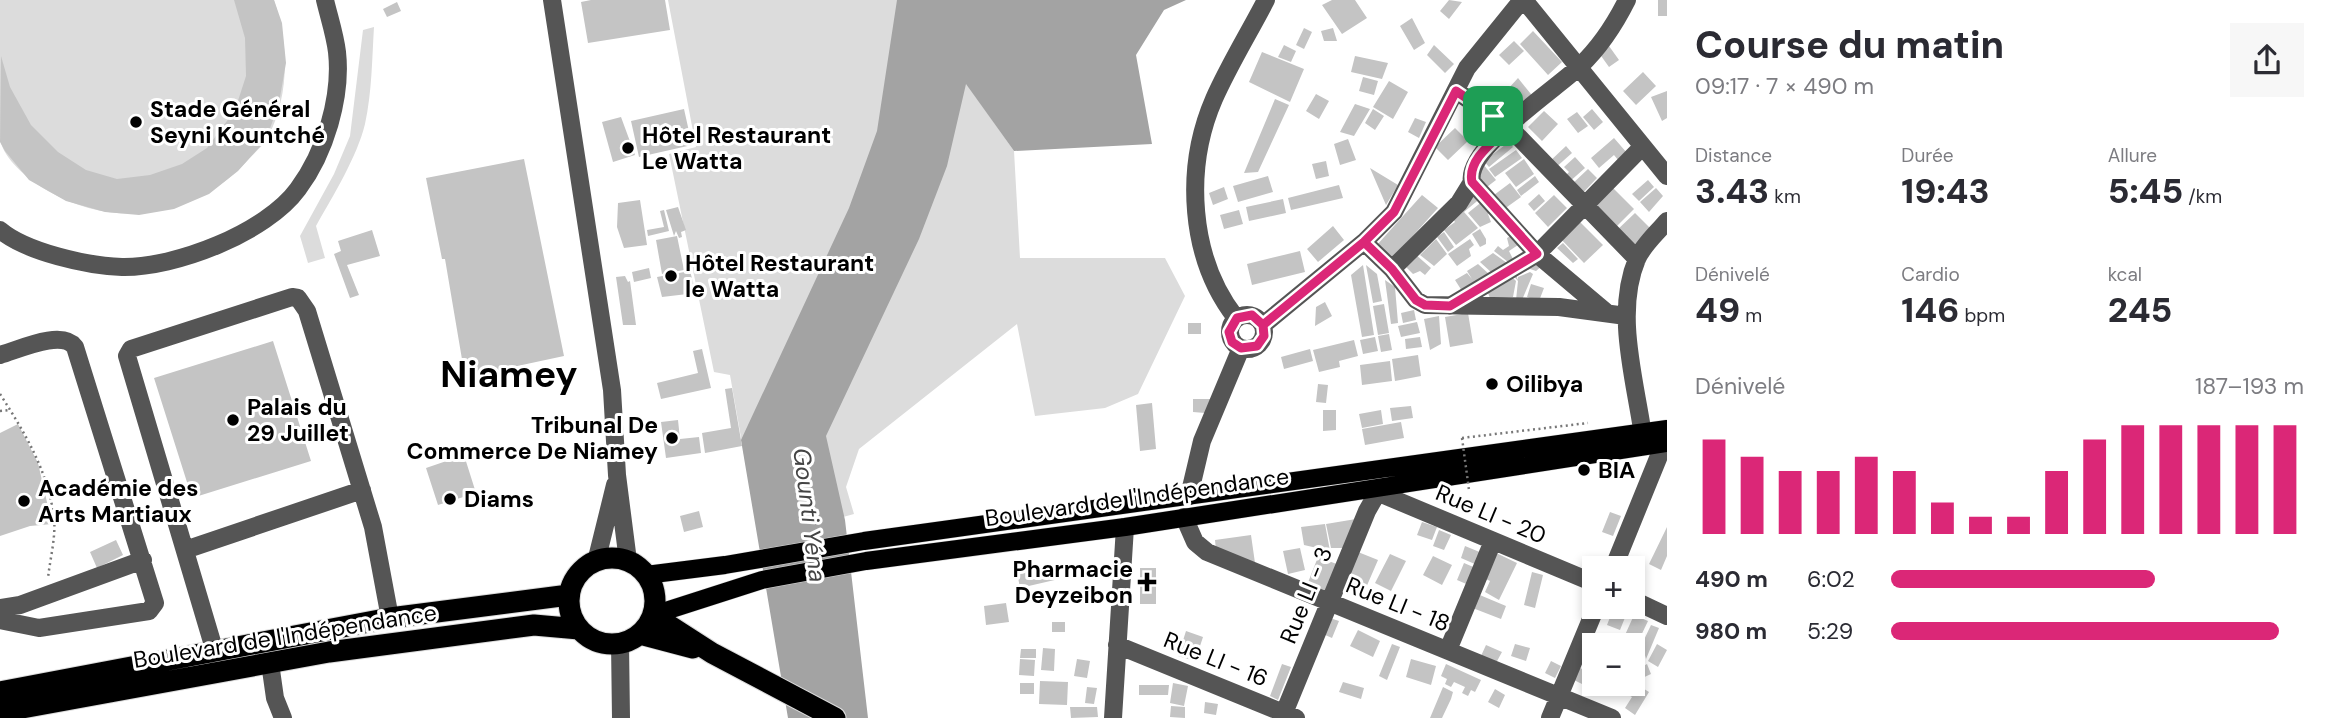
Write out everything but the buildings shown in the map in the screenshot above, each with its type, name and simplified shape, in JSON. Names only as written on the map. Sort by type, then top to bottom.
[{"type":"highway","points":[[612,559],[628,561],[646,575],[654,594],[653,615],[640,634],[620,643],[598,642],[579,629],[573,619],[569,595],[578,575],[596,562],[612,559]]},
{"type":"highway","name":"Boulevard de l'Indépendance","points":[[0,692],[390,618],[569,595]]},
{"type":"highway","points":[[653,615],[712,653],[835,718]]},
{"type":"highway","name":"Boulevard de l'Indépendance","points":[[0,712],[328,652],[534,625],[579,629]]},
{"type":"highway","points":[[640,634],[712,653]]},
{"type":"main road","name":"Boulevard de l'Indépendance","points":[[653,615],[762,580],[866,561],[1383,490],[1635,437],[1667,426]]},
{"type":"main road","name":"Boulevard de l'Indépendance","points":[[646,575],[864,541],[1635,437],[1665,448]]},
{"type":"street","points":[[0,230],[34,248],[122,267],[158,263],[210,247],[248,229],[282,205],[299,188],[330,124],[336,90],[337,53],[325,0]]},
{"type":"street","points":[[552,0],[612,390],[617,475],[628,561]]},
{"type":"street","points":[[1237,318],[1225,302],[1202,250],[1195,192],[1202,140],[1213,102],[1266,0]]},
{"type":"street","points":[[1263,325],[1252,315],[1237,318],[1229,332],[1232,342],[1241,348],[1252,348],[1261,342],[1263,325],[1364,242],[1394,212],[1467,68],[1523,0],[1580,65],[1667,176]]},
{"type":"street","points":[[1607,313],[1537,254],[1472,182],[1470,174],[1477,160],[1508,127],[1580,65],[1613,26],[1626,0]]},
{"type":"street","points":[[1456,91],[1508,127],[1637,259]]},
{"type":"street","points":[[1450,306],[1537,254],[1642,147]]},
{"type":"street","points":[[1392,269],[1459,204],[1472,182]]},
{"type":"street","points":[[1635,437],[1626,316],[1627,296],[1637,259],[1667,221]]},
{"type":"street","points":[[1364,242],[1392,269],[1416,300],[1425,305],[1559,307],[1626,316]]},
{"type":"street","points":[[215,652],[128,369],[127,356],[131,349],[292,297],[298,298],[307,311],[362,490],[373,527],[390,618]]},
{"type":"street","points":[[0,355],[64,339],[75,347],[155,603],[152,610],[39,628],[0,620]]},
{"type":"street","points":[[1189,496],[1202,441],[1241,348]]},
{"type":"street","points":[[1620,556],[1659,481],[1665,448]]},
{"type":"street","points":[[596,562],[617,475]]},
{"type":"street","points":[[185,550],[362,490]]},
{"type":"street","name":"Rue LI - 20","points":[[1383,490],[1493,541],[1582,578]]},
{"type":"street","name":"Rue LI - 3","points":[[1287,716],[1367,511],[1383,490]]},
{"type":"street","name":"Rue LI - 18","points":[[1184,517],[1195,542],[1207,552],[1612,718]]},
{"type":"street","points":[[1113,718],[1125,527]]},
{"type":"street","points":[[1448,650],[1493,541]]},
{"type":"street","points":[[0,608],[46,595],[143,560]]},
{"type":"street","points":[[1645,606],[1667,616]]},
{"type":"street","points":[[1550,718],[1591,619]]},
{"type":"street","points":[[620,643],[621,718]]},
{"type":"street","name":"Rue LI - 16","points":[[1117,645],[1287,716]]},
{"type":"street","points":[[270,663],[275,698],[283,718]]},
{"type":"path","points":[[0,394],[39,461],[49,495],[54,521],[46,595]]},
{"type":"path","points":[[0,411],[10,410]]},
{"type":"path","points":[[1469,490],[1462,438],[1601,422]]},
{"type":"shaded area","name":"Stade Général Seyni Kountché","points":[[0,0],[274,0],[282,35],[285,70],[275,123],[262,145],[225,181],[202,196],[177,206],[126,214],[99,211],[73,203],[27,177],[8,158],[1,143]]},
{"type":"shaded area","points":[[668,0],[978,0],[966,83],[1014,151],[1020,258],[1165,258],[1185,296],[1138,394],[1105,408],[1035,416],[1017,324],[859,449],[846,487],[854,514],[759,540],[730,375],[714,372],[669,154],[696,147]]},
{"type":"shaded area","points":[[374,27],[365,124],[350,163],[316,226],[325,258],[308,263],[300,236],[334,174],[350,136],[363,30]]},
{"type":"water","name":"Gounti Yéna","points":[[897,0],[1186,0],[1164,10],[1136,55],[1152,144],[1014,151],[966,84],[947,166],[919,239],[826,436],[845,520],[868,718],[788,718],[741,440],[849,208],[877,131]]},
{"type":"place","name":"Stade Général Seyni Kountché","points":[[136,122]]},
{"type":"place","name":"Hôtel Restaurant Le Watta","points":[[628,148]]},
{"type":"place","name":"Hôtel Restaurant le Watta","points":[[671,276]]},
{"type":"place","name":"Oilibya","points":[[1492,384]]},
{"type":"place","name":"Palais du 29 Juillet","points":[[233,420]]},
{"type":"place","name":"Tribunal De Commerce De Niamey","points":[[672,438]]},
{"type":"place","name":"BIA","points":[[1584,470]]},
{"type":"place","name":"Diams","points":[[450,499]]},
{"type":"place","name":"Académie des Arts Martiaux","points":[[24,501]]},
{"type":"place","name":"Pharmacie Deyzeibon","points":[[1147,582]]},
{"type":"district","name":"Niamey","points":[[509,374]]},
{"type":"route","points":[[1493,116],[1456,91],[1394,212],[1364,242],[1263,325],[1256,317],[1247,314],[1233,321],[1229,332],[1232,342],[1247,349],[1257,346],[1264,336],[1263,325],[1284,309],[1364,242],[1392,269],[1416,300],[1425,305],[1450,306],[1537,254],[1472,182],[1472,167],[1508,127],[1493,116]]}]
